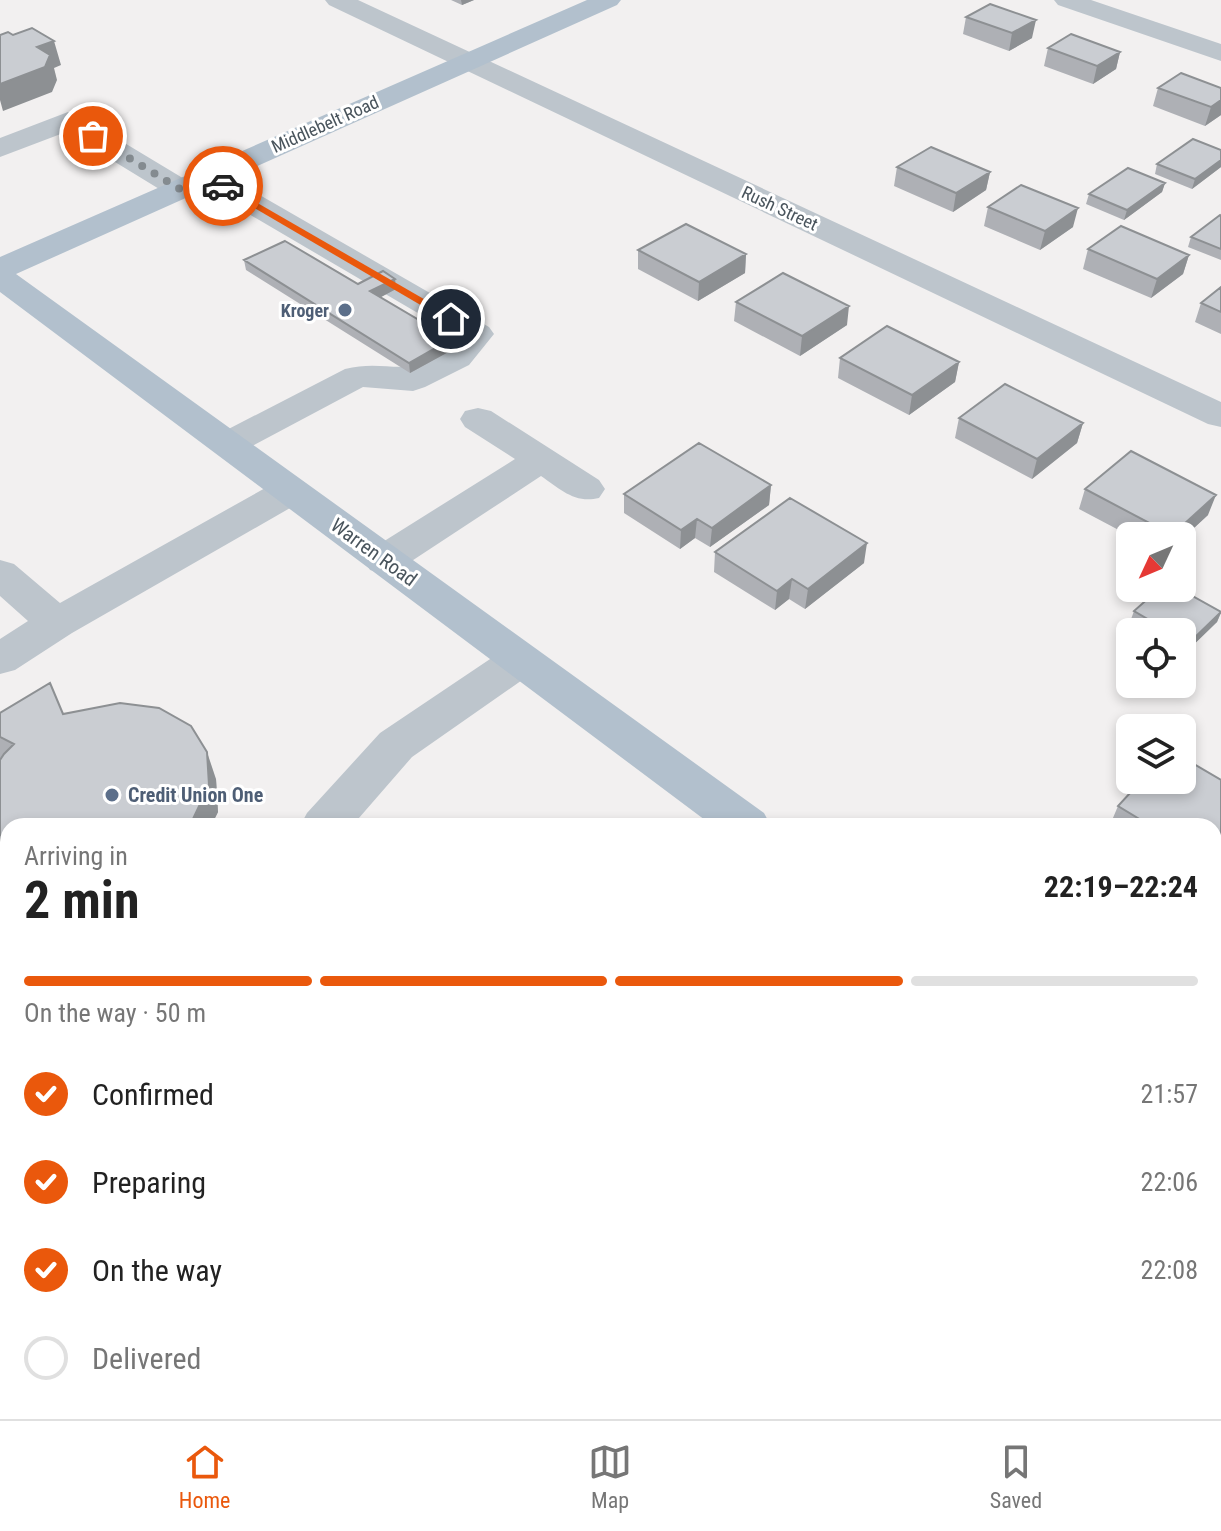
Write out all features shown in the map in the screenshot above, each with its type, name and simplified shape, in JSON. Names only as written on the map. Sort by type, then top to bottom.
[{"type":"main road","name":"Middlebelt Road","points":[[0,269],[608,0]]},
{"type":"main road","name":"Warren Road","points":[[0,277],[736,818]]},
{"type":"street","name":"Rush Street","points":[[338,0],[1221,416]]},
{"type":"street","points":[[1067,0],[1221,53]]},
{"type":"street","points":[[0,148],[68,121],[193,183],[477,334],[457,358],[413,380],[357,376],[228,444]]},
{"type":"street","points":[[478,419],[586,489]]},
{"type":"street","points":[[384,560],[541,459]]},
{"type":"street","points":[[0,659],[57,623],[290,491]]},
{"type":"street","points":[[0,574],[57,623]]},
{"type":"street","points":[[331,818],[396,745],[520,660]]},
{"type":"building","points":[[990,4],[1036,20],[1012,33],[966,17]]},
{"type":"building","points":[[32,28],[54,41],[37,47],[50,55],[45,67],[0,84],[0,35],[8,32],[13,35]]},
{"type":"building","points":[[1071,34],[1120,52],[1097,66],[1048,48]]},
{"type":"building","points":[[1181,73],[1221,88],[1221,100],[1211,107],[1158,88]]},
{"type":"building","points":[[1193,139],[1221,150],[1221,160],[1195,179],[1157,164]]},
{"type":"building","points":[[931,147],[990,172],[956,193],[897,167]]},
{"type":"building","points":[[1128,168],[1165,183],[1127,210],[1089,194]]},
{"type":"building","points":[[1021,185],[1078,208],[1045,231],[988,207]]},
{"type":"building","points":[[1220,215],[1221,249],[1191,237]]},
{"type":"building","points":[[686,224],[746,254],[699,282],[638,250]]},
{"type":"building","points":[[1121,226],[1189,255],[1157,279],[1088,249]]},
{"type":"building","points":[[285,241],[358,284],[383,271],[395,279],[370,291],[451,339],[409,363],[244,260]]},
{"type":"building","points":[[783,273],[849,306],[802,336],[736,302]]},
{"type":"building","points":[[1221,287],[1221,312],[1201,303]]},
{"type":"building","points":[[887,326],[959,362],[912,395],[840,358]]},
{"type":"building","points":[[1005,384],[1083,423],[1037,459],[959,418]]},
{"type":"building","points":[[699,443],[771,485],[712,528],[697,519],[681,530],[624,494]]},
{"type":"building","points":[[1131,451],[1216,495],[1186,522],[1147,522],[1085,489]]},
{"type":"building","points":[[790,498],[867,543],[808,589],[792,579],[777,591],[715,552]]},
{"type":"building","points":[[1196,598],[1221,612],[1196,636],[1196,618],[1146,618],[1134,611],[1144,602],[1196,602]]},
{"type":"building","name":"Credit Union One","points":[[50,683],[63,714],[120,703],[159,708],[191,726],[207,752],[209,785],[193,818],[0,818],[0,760],[14,744],[0,737],[0,713]]},
{"type":"building","points":[[1196,765],[1221,780],[1221,818],[1138,818],[1118,806],[1129,794],[1196,794]]},
{"type":"way so far","points":[[93,136],[180,189],[207,177],[223,186]]},
{"type":"place","name":"Kroger","points":[[345,310]]},
{"type":"place","name":"Credit Union One","points":[[112,795]]},
{"type":"route","points":[[223,186],[451,319]]}]
